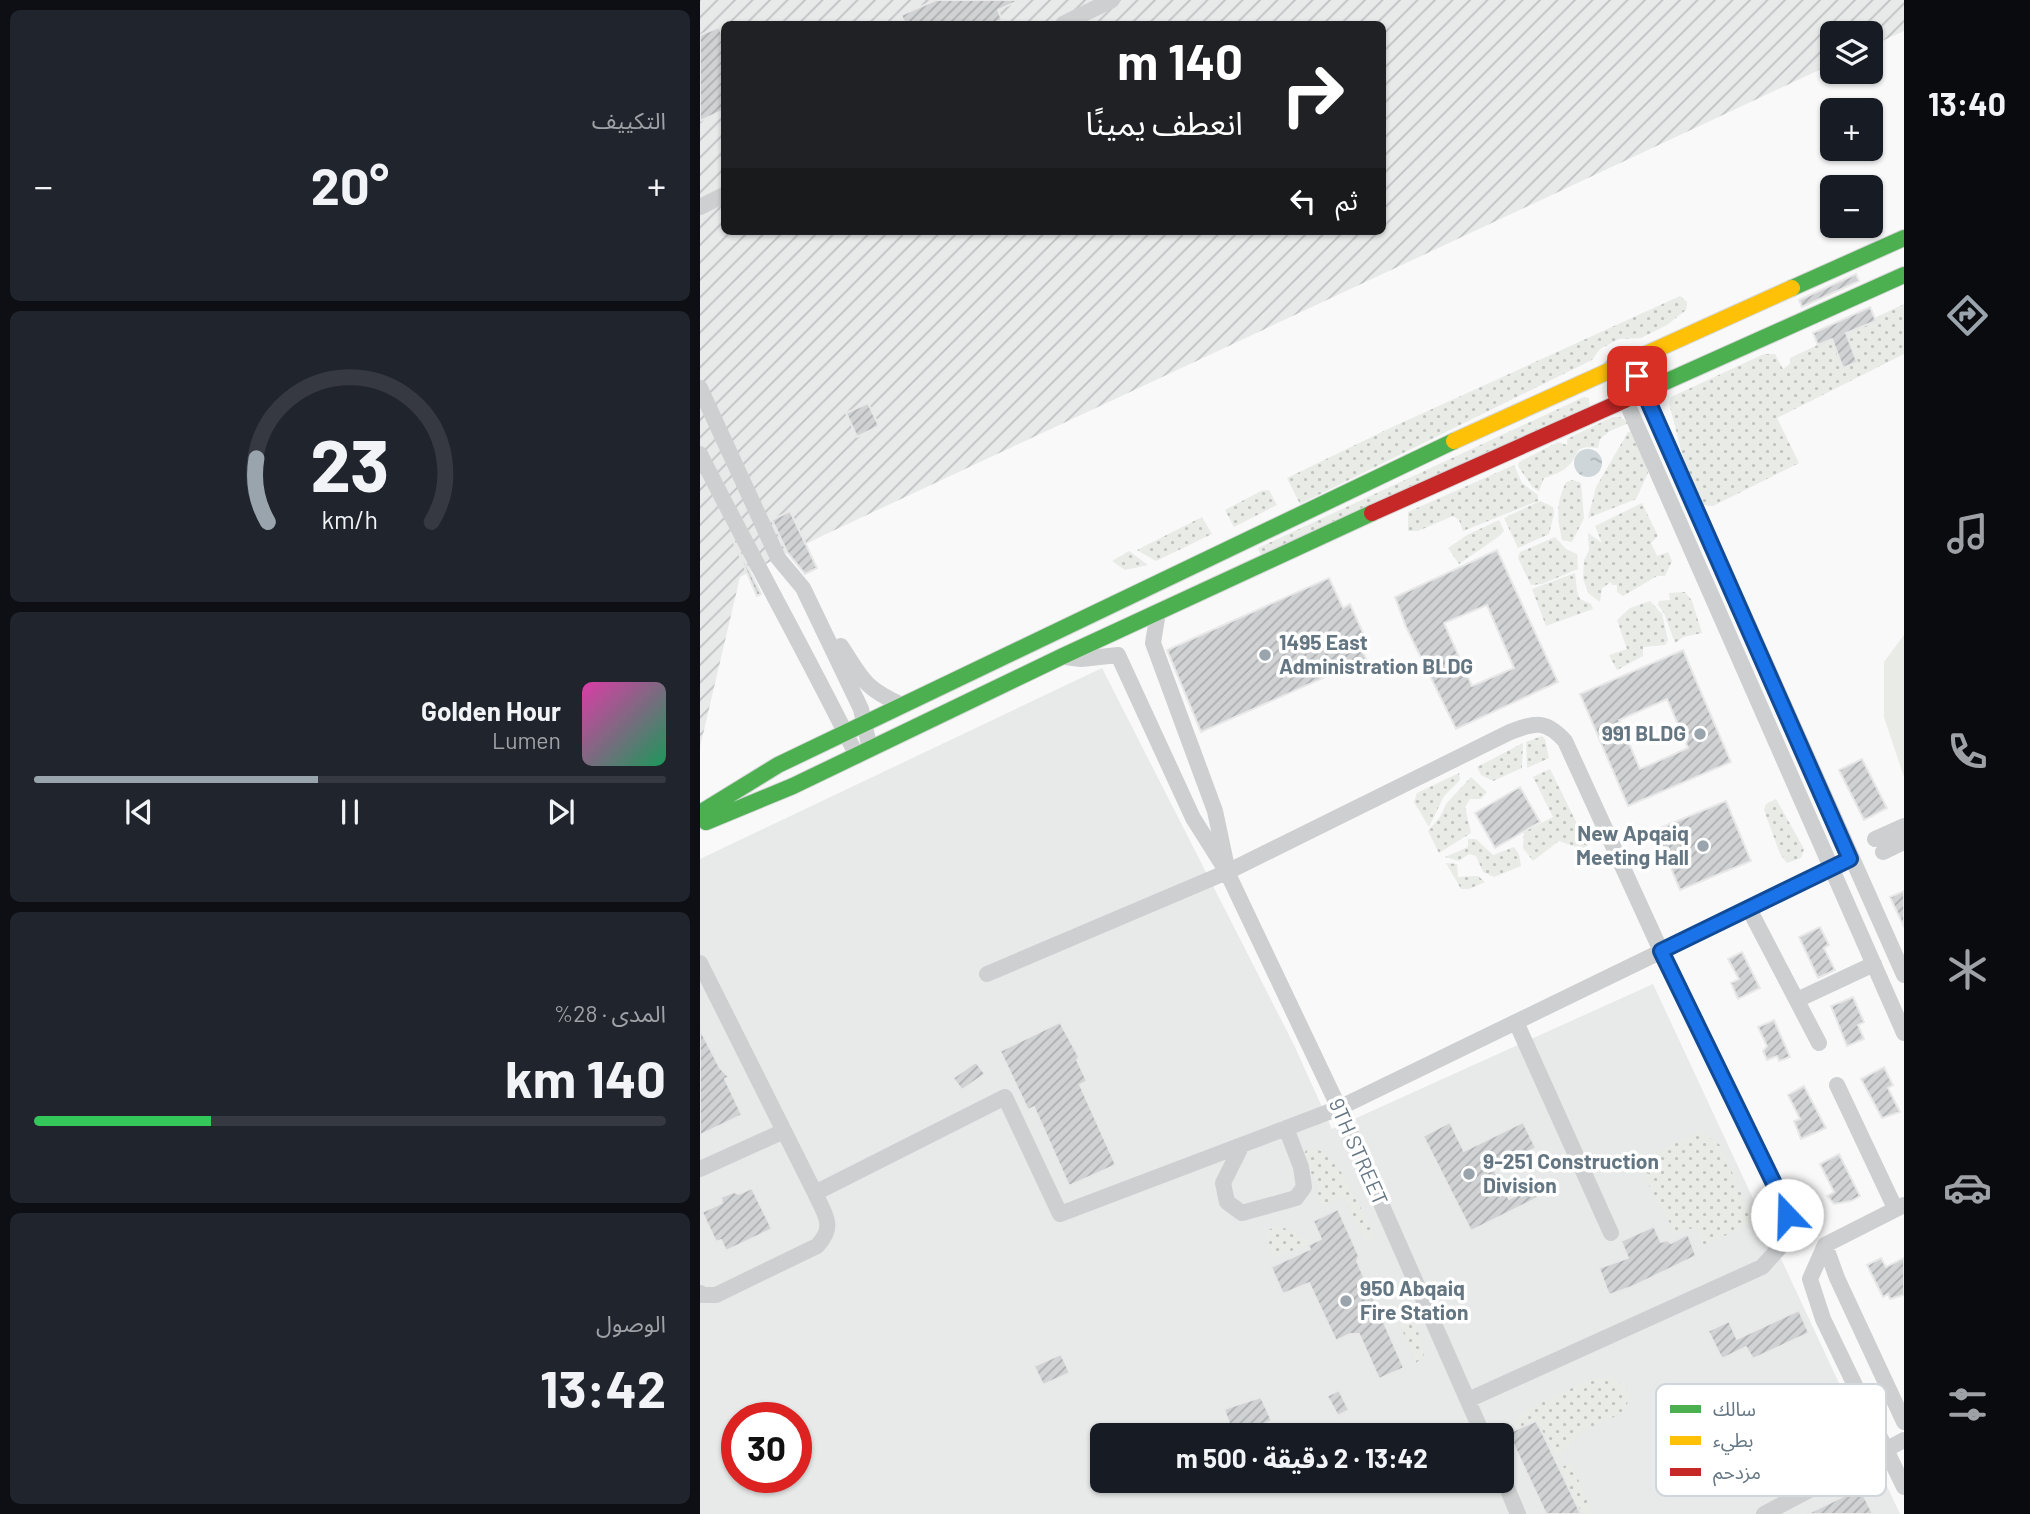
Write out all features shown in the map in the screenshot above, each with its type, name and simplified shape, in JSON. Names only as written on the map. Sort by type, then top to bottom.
[{"type":"street","points":[[1069,21],[1112,0]]},
{"type":"street","points":[[700,207],[721,196]]},
{"type":"street","points":[[700,813],[778,765],[1408,462],[1630,359],[1904,238]]},
{"type":"street","points":[[700,824],[793,786],[1063,656],[1421,490],[1828,312],[1904,275]]},
{"type":"street","points":[[1630,359],[1850,859],[1904,975]]},
{"type":"street","points":[[1611,368],[1904,1033]]},
{"type":"street","points":[[700,388],[778,558],[803,588],[865,684],[883,697],[902,705]]},
{"type":"street","points":[[700,454],[845,733],[864,753]]},
{"type":"street","points":[[803,588],[861,709],[865,724],[864,753]]},
{"type":"street","points":[[1158,612],[1153,643],[1215,811],[1227,872]]},
{"type":"street","points":[[1063,656],[1081,659],[1118,655],[1193,818],[1227,872]]},
{"type":"street","points":[[987,974],[1227,872],[1510,732],[1531,724],[1553,728],[1565,741],[1661,951],[1787,1215],[1782,1245],[1762,1267],[1468,1400]]},
{"type":"street","points":[[1904,826],[1879,845],[1904,842]]},
{"type":"street","points":[[815,1193],[1005,1097],[1060,1214],[1339,1108],[1850,859]]},
{"type":"street","name":"9TH STREET","points":[[1227,872],[1339,1108],[1478,1423]]},
{"type":"street","points":[[1749,909],[1819,1043]]},
{"type":"street","points":[[700,963],[829,1226],[827,1236],[817,1246],[716,1295],[700,1293]]},
{"type":"street","points":[[1797,1000],[1874,964]]},
{"type":"street","points":[[1516,1022],[1611,1233]]},
{"type":"street","points":[[1837,1085],[1900,1207],[1825,1245],[1810,1279],[1823,1319],[1854,1384]]},
{"type":"street","points":[[1242,1144],[1223,1183],[1227,1202],[1242,1213],[1296,1198],[1304,1187],[1303,1177],[1286,1128]]},
{"type":"street","points":[[700,1169],[784,1131]]},
{"type":"street","points":[[1825,1245],[1837,1278],[1904,1422]]},
{"type":"street","points":[[1904,1440],[1886,1449],[1904,1487]]},
{"type":"street","points":[[1509,1493],[1518,1514]]},
{"type":"street","points":[[1764,1514],[1798,1496]]},
{"type":"shaded area","points":[[700,0],[1904,0],[1904,31],[1883,41],[1883,21],[1820,21],[1820,70],[824,535],[740,577],[700,747]]},
{"type":"shaded area","points":[[1680,296],[1687,302],[1686,310],[1667,325],[1641,338],[1619,339],[1600,349],[1592,360],[1300,504],[1287,478]]},
{"type":"shaded area","points":[[1904,304],[1904,354],[1777,418],[1799,463],[1713,506],[1702,505],[1688,477],[1669,403],[1671,397],[1764,354],[1775,354],[1783,369],[1790,364],[1790,358]]},
{"type":"shaded area","points":[[1584,397],[1589,398],[1590,409],[1261,555],[1258,548]]},
{"type":"shaded area","points":[[1612,417],[1620,417],[1629,423],[1610,431],[1600,439],[1598,448],[1580,449],[1571,464],[1559,473],[1544,478],[1539,491],[1533,488],[1518,466],[1519,462],[1558,442],[1567,445],[1567,439]]},
{"type":"shaded area","points":[[1635,431],[1648,473],[1636,499],[1588,518],[1596,487],[1628,432]]},
{"type":"shaded area","points":[[1514,465],[1522,483],[1538,495],[1538,501],[1463,531],[1459,520],[1453,516],[1418,531],[1408,531],[1408,512]]},
{"type":"shaded area","points":[[1573,480],[1581,483],[1584,518],[1572,542],[1562,540],[1558,510],[1566,482]]},
{"type":"shaded area","points":[[1269,490],[1277,505],[1234,527],[1225,510],[1261,491]]},
{"type":"shaded area","points":[[1540,501],[1553,507],[1549,534],[1518,548],[1504,518]]},
{"type":"shaded area","points":[[1642,503],[1658,536],[1651,543],[1657,556],[1668,552],[1672,561],[1665,576],[1657,576],[1623,596],[1617,592],[1617,585],[1612,585],[1611,582],[1602,588],[1600,602],[1588,593],[1583,578],[1584,560],[1589,550],[1588,533],[1602,543],[1595,526]]},
{"type":"shaded area","points":[[1202,517],[1212,534],[1156,561],[1137,550]]},
{"type":"shaded area","points":[[1499,520],[1504,531],[1459,564],[1448,548],[1467,535]]},
{"type":"shaded area","points":[[1555,537],[1566,549],[1577,554],[1578,569],[1542,584],[1531,585],[1518,558],[1520,552]]},
{"type":"shaded area","points":[[1129,551],[1148,565],[1125,570],[1112,561]]},
{"type":"shaded area","points":[[1575,573],[1580,599],[1591,604],[1593,609],[1546,626],[1532,589]]},
{"type":"shaded area","points":[[1685,592],[1692,601],[1702,633],[1683,637],[1675,643],[1664,613],[1658,605],[1659,601],[1670,600],[1669,593]]},
{"type":"shaded area","points":[[1650,601],[1662,614],[1668,640],[1665,645],[1643,647],[1643,656],[1617,670],[1609,655],[1627,649],[1617,620],[1630,608]]},
{"type":"shaded area","points":[[1904,635],[1904,777],[1884,717],[1884,662]]},
{"type":"shaded area","points":[[1102,668],[1294,1045],[1332,1129],[1653,984],[1839,1384],[1656,1384],[1656,1496],[1886,1496],[1886,1484],[1900,1514],[700,1514],[700,859]]},
{"type":"shaded area","points":[[1542,736],[1549,758],[1527,768],[1526,742]]},
{"type":"shaded area","points":[[1523,743],[1522,768],[1493,781],[1481,775],[1477,767]]},
{"type":"shaded area","points":[[1550,769],[1588,846],[1582,849],[1559,841],[1533,861],[1523,848],[1524,832],[1553,817],[1533,777]]},
{"type":"shaded area","points":[[1459,773],[1460,780],[1444,796],[1429,827],[1414,802],[1417,793]]},
{"type":"shaded area","points":[[1471,777],[1487,792],[1481,799],[1470,799],[1465,807],[1471,833],[1439,853],[1428,831],[1440,817],[1446,804]]},
{"type":"shaded area","points":[[1776,799],[1804,849],[1801,858],[1787,863],[1780,854],[1764,810],[1766,804]]},
{"type":"shaded area","points":[[1468,839],[1476,839],[1493,855],[1514,847],[1519,854],[1521,866],[1494,877],[1483,872],[1476,856],[1469,854],[1459,861],[1445,857],[1468,847]]},
{"type":"shaded area","points":[[1446,863],[1457,864],[1458,877],[1478,876],[1485,882],[1469,889],[1461,889]]},
{"type":"shaded area","points":[[1700,1131],[1720,1145],[1754,1222],[1703,1246],[1696,1227],[1675,1233],[1648,1184],[1642,1164],[1642,1155],[1650,1156]]},
{"type":"shaded area","points":[[1306,1150],[1318,1150],[1326,1154],[1341,1172],[1356,1197],[1373,1239],[1368,1240],[1361,1231],[1346,1198],[1336,1199],[1323,1207],[1318,1198],[1317,1185],[1303,1156]]},
{"type":"shaded area","points":[[1279,1227],[1295,1231],[1299,1239],[1309,1239],[1310,1243],[1275,1258],[1265,1234],[1270,1229]]},
{"type":"shaded area","points":[[1401,1304],[1414,1321],[1421,1343],[1424,1356],[1416,1363],[1395,1313],[1394,1307]]},
{"type":"shaded area","points":[[1613,1377],[1631,1395],[1623,1413],[1582,1431],[1558,1456],[1543,1434],[1514,1431],[1514,1423],[1526,1410],[1593,1378]]},
{"type":"shaded area","points":[[1571,1463],[1593,1514],[1581,1514],[1564,1479],[1562,1467]]},
{"type":"water","points":[[1588,449],[1598,453],[1602,463],[1598,473],[1588,477],[1578,473],[1574,463],[1578,453]]},
{"type":"building","points":[[936,0],[1020,0],[998,10],[1002,20],[999,21],[904,21],[901,15]]},
{"type":"building","points":[[719,27],[721,32],[721,111],[700,121],[700,35]]},
{"type":"building","points":[[1856,274],[1859,281],[1802,307],[1799,300]]},
{"type":"building","points":[[1870,307],[1876,321],[1846,333],[1857,362],[1843,368],[1832,339],[1818,345],[1813,333]]},
{"type":"building","points":[[868,403],[879,426],[857,437],[846,413]]},
{"type":"building","points":[[790,511],[817,568],[805,574],[787,552],[772,520]]},
{"type":"building","points":[[732,538],[761,594],[757,596]]},
{"type":"building","points":[[1497,550],[1558,682],[1456,729],[1406,627],[1395,597]],"holes":[[[1487,605],[1514,668],[1472,686],[1444,623]]]},
{"type":"building","name":"1495 East Administration BLDG","points":[[1329,578],[1343,608],[1350,604],[1368,644],[1361,647],[1366,659],[1201,732],[1167,650]]},
{"type":"building","name":"991 BLDG","points":[[1683,650],[1731,762],[1628,806],[1580,694]],"holes":[[[1667,699],[1688,748],[1640,769],[1619,720]]]},
{"type":"building","points":[[1862,759],[1887,808],[1864,820],[1839,770]]},
{"type":"building","points":[[1520,787],[1540,822],[1495,848],[1475,813]]},
{"type":"building","name":"New Apqaiq Meeting Hall","points":[[1726,801],[1751,861],[1680,890],[1655,830]]},
{"type":"building","points":[[1904,891],[1904,927],[1890,897]]},
{"type":"building","points":[[1820,927],[1829,945],[1824,948],[1835,970],[1818,978],[1799,937]]},
{"type":"building","points":[[1742,952],[1760,988],[1738,999],[1731,983],[1739,979],[1728,959]]},
{"type":"building","points":[[1853,997],[1864,1022],[1858,1025],[1864,1039],[1847,1046],[1831,1006]]},
{"type":"building","points":[[1774,1020],[1790,1057],[1779,1061],[1777,1056],[1767,1060],[1763,1051],[1767,1046],[1758,1027]]},
{"type":"building","points":[[1060,1022],[1079,1057],[1077,1060],[1087,1081],[1080,1085],[1116,1165],[1069,1186],[1034,1107],[1028,1110],[1000,1051]]},
{"type":"building","points":[[700,1029],[720,1068],[729,1077],[725,1079],[742,1115],[700,1135]]},
{"type":"building","points":[[976,1062],[985,1074],[962,1090],[953,1078]]},
{"type":"building","points":[[1884,1067],[1893,1085],[1888,1088],[1900,1112],[1882,1118],[1861,1079]]},
{"type":"building","points":[[1804,1086],[1826,1128],[1801,1139],[1794,1121],[1800,1119],[1788,1095]]},
{"type":"building","name":"9-251 Construction Division","points":[[1450,1122],[1464,1151],[1523,1122],[1536,1148],[1494,1169],[1509,1199],[1549,1179],[1557,1188],[1471,1231],[1423,1136]]},
{"type":"building","points":[[1839,1154],[1860,1196],[1851,1201],[1834,1204],[1827,1196],[1834,1192],[1820,1164]]},
{"type":"building","points":[[752,1188],[772,1229],[726,1251],[721,1240],[716,1242],[702,1212],[722,1203],[721,1197],[734,1192],[739,1194]]},
{"type":"building","name":"950 Abqaiq Fire Station","points":[[1338,1209],[1359,1256],[1357,1261],[1404,1368],[1379,1379],[1359,1334],[1350,1334],[1336,1341],[1309,1283],[1283,1294],[1271,1267],[1310,1249],[1308,1245],[1321,1239],[1313,1221]]},
{"type":"building","points":[[1654,1226],[1661,1242],[1667,1240],[1671,1243],[1688,1234],[1696,1256],[1609,1295],[1599,1268],[1628,1258],[1621,1241]]},
{"type":"building","points":[[1881,1258],[1886,1267],[1904,1258],[1904,1295],[1890,1299],[1888,1294],[1883,1297],[1867,1265]]},
{"type":"building","points":[[1799,1310],[1809,1333],[1753,1359],[1746,1347],[1722,1359],[1708,1331],[1729,1321],[1737,1339]]},
{"type":"building","points":[[1061,1354],[1070,1373],[1043,1385],[1034,1366]]},
{"type":"building","points":[[1339,1390],[1349,1410],[1338,1416],[1327,1396]]},
{"type":"building","points":[[1261,1397],[1272,1421],[1229,1423],[1224,1409]]},
{"type":"building","points":[[1536,1421],[1581,1514],[1546,1514],[1514,1446],[1514,1430]]},
{"type":"building","points":[[1844,1496],[1864,1496],[1873,1514],[1807,1514]]},
{"type":"traffic: fast","points":[[1792,288],[1904,238]]},
{"type":"traffic: fast","points":[[1625,400],[1904,275]]},
{"type":"traffic: fast","points":[[700,813],[778,765],[1454,441]]},
{"type":"traffic: fast","points":[[706,822],[793,786],[1063,656],[1372,513]]},
{"type":"traffic: slow","points":[[1454,441],[1792,288]]},
{"type":"traffic: jam","points":[[1372,513],[1625,400]]},
{"type":"place","name":"1495 East Administration BLDG","points":[[1265,655]]},
{"type":"place","name":"991 BLDG","points":[[1700,734]]},
{"type":"place","name":"New Apqaiq Meeting Hall","points":[[1703,846]]},
{"type":"place","name":"9-251 Construction Division","points":[[1469,1174]]},
{"type":"place","name":"950 Abqaiq Fire Station","points":[[1346,1301]]},
{"type":"route","points":[[1637,376],[1850,859],[1661,951],[1787,1215]]}]
